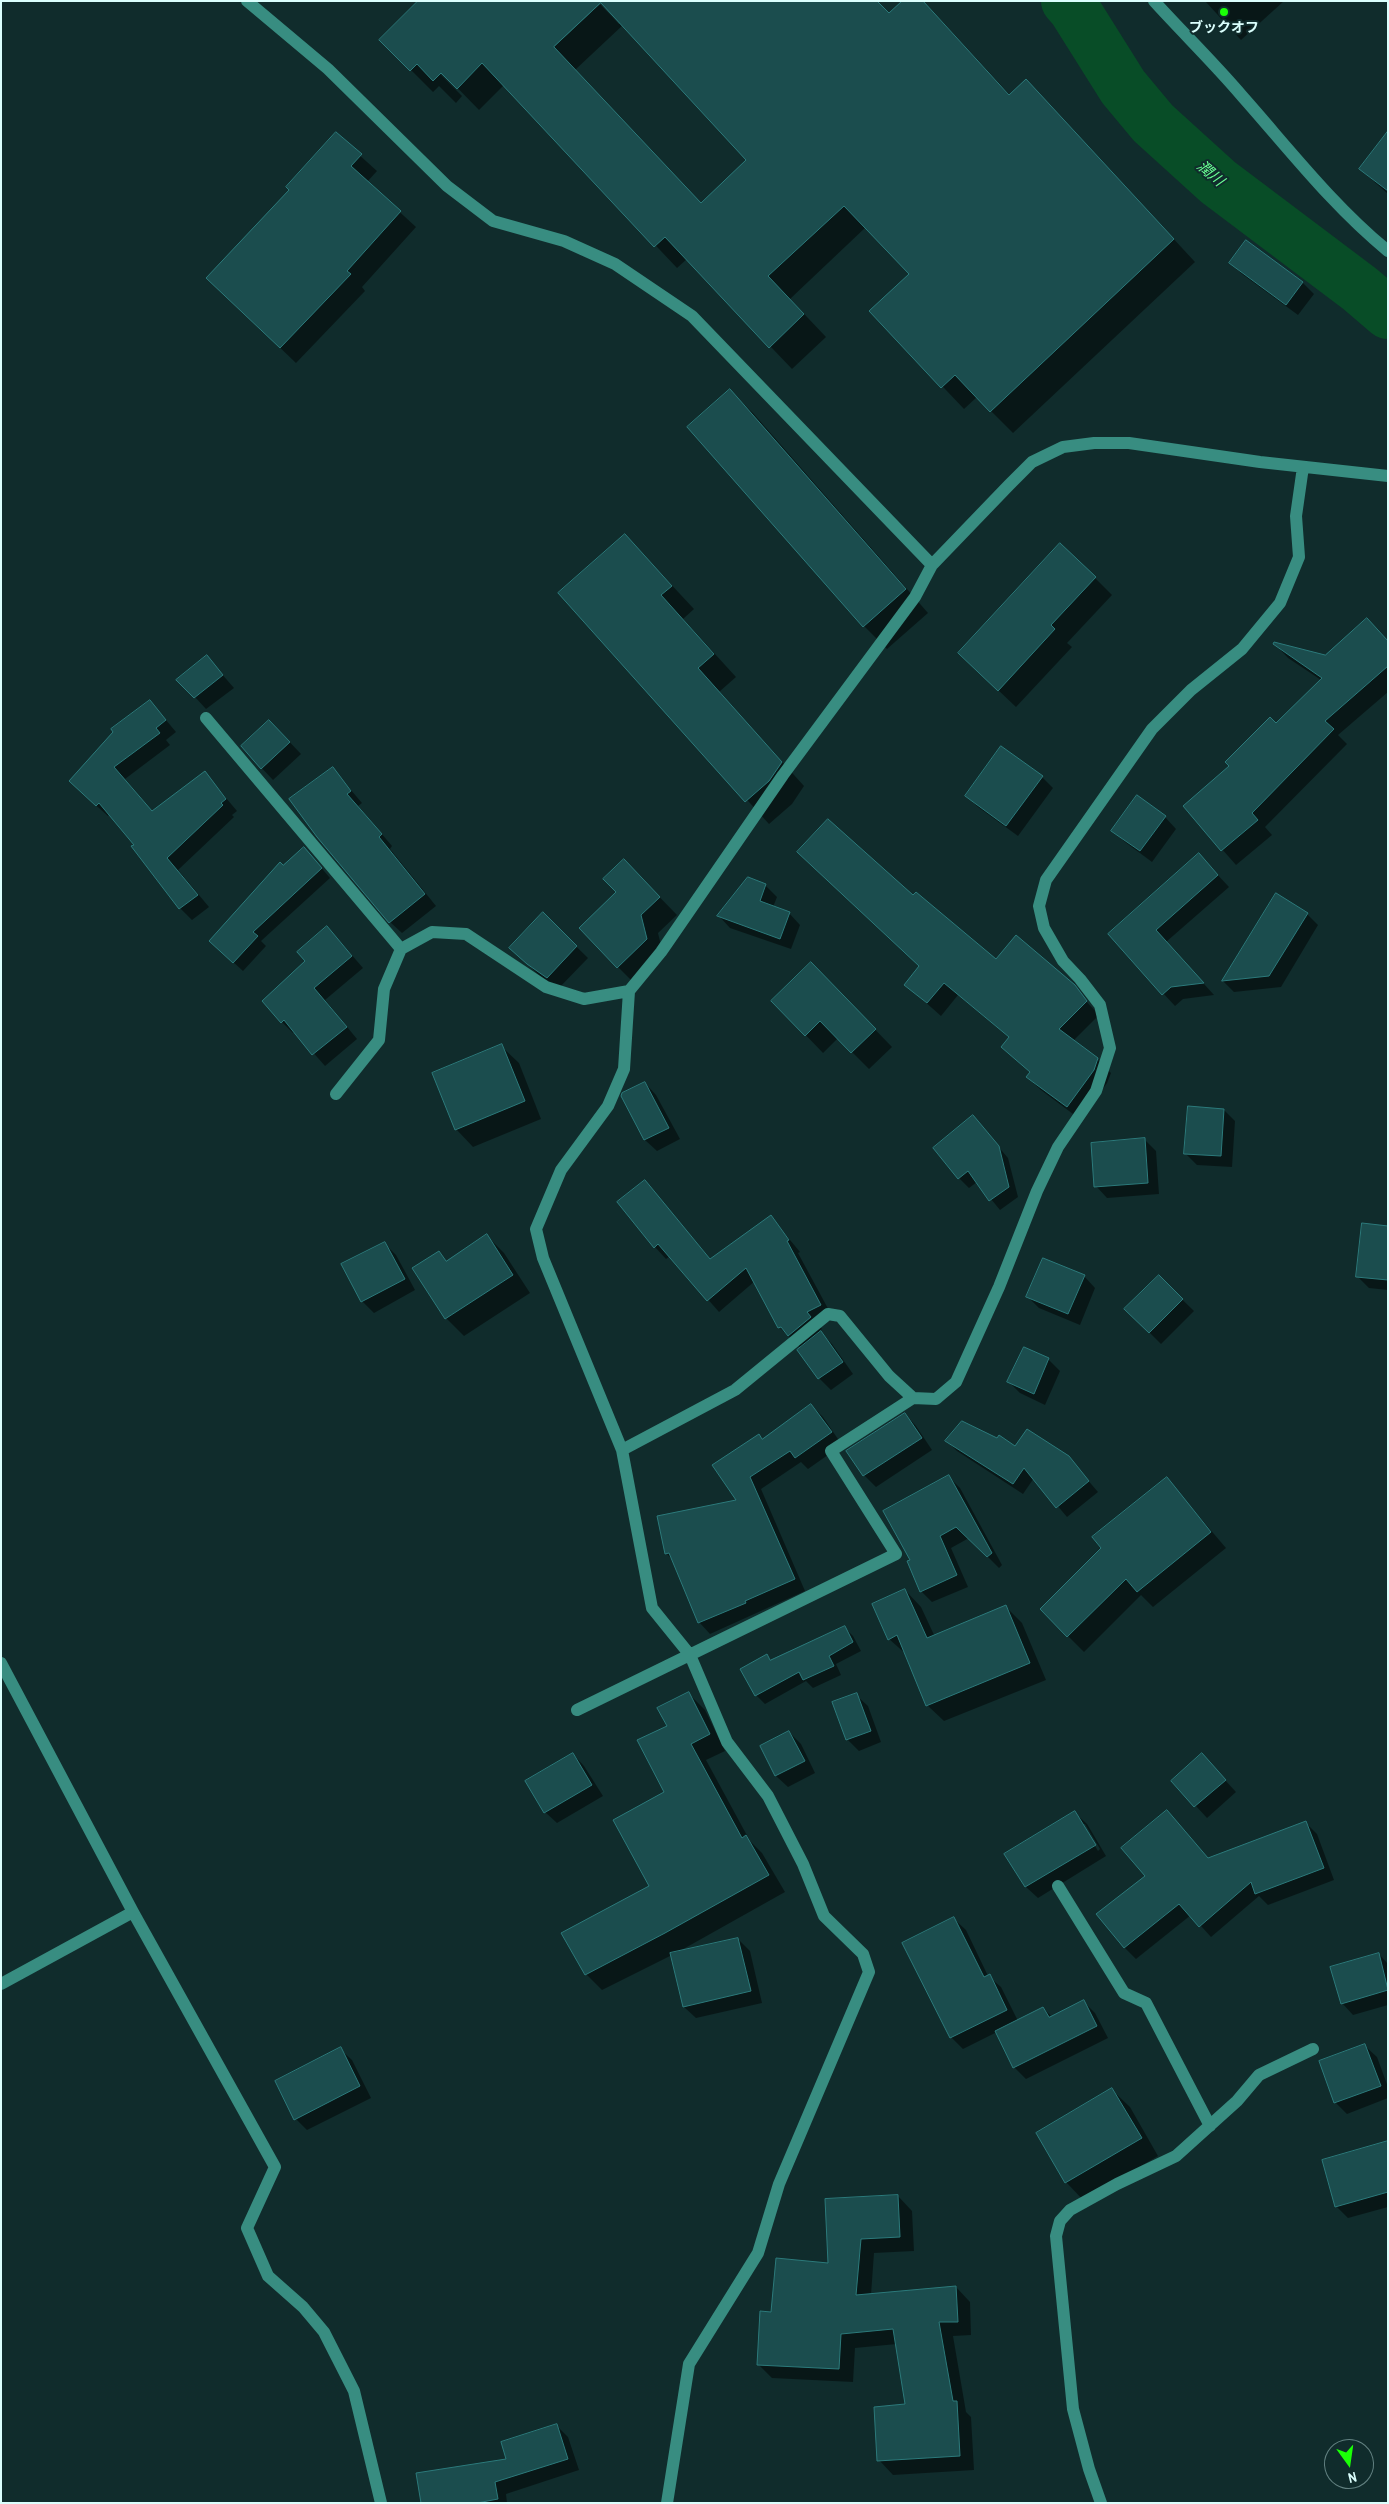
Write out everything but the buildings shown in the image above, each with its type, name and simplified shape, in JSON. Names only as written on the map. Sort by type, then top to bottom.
[{"type":"street","points":[[248,1],[328,69],[447,186],[493,221],[564,241],[615,264],[692,316],[932,565]]},
{"type":"street","points":[[1154,1],[1241,94],[1339,206],[1358,226],[1388,251]]},
{"type":"street","points":[[667,2503],[689,2364],[758,2253],[782,2176],[869,1972],[863,1954],[824,1916],[803,1864],[768,1796],[727,1742],[690,1656],[652,1608],[622,1450],[543,1258],[536,1229],[561,1170],[608,1106],[624,1069],[629,990],[661,952],[783,775],[914,597],[932,565],[975,518],[1032,462],[1063,447],[1094,443],[1129,444],[1388,476]]},
{"type":"street","points":[[577,1710],[896,1554],[831,1451],[913,1398],[936,1399],[956,1382],[999,1287],[1037,1190],[1058,1147],[1096,1091],[1110,1048],[1100,1005],[1080,978],[1063,961],[1044,928],[1039,906],[1046,880],[1152,729],[1191,690],[1242,649],[1280,603],[1299,557],[1296,516],[1303,467]]},
{"type":"street","points":[[206,718],[401,949]]},
{"type":"street","points":[[336,1094],[379,1040],[384,989],[401,949],[432,932],[466,934],[546,987],[584,999],[629,990]]},
{"type":"street","points":[[622,1450],[735,1390],[828,1314],[840,1316],[889,1376],[913,1398]]},
{"type":"street","points":[[1,1663],[133,1912],[274,2167],[247,2228],[268,2276],[303,2307],[324,2332],[354,2391],[381,2503]]},
{"type":"street","points":[[1058,1886],[1124,1993],[1146,2004],[1210,2126]]},
{"type":"street","points":[[1,1984],[133,1912]]},
{"type":"street","points":[[1101,2503],[1088,2469],[1073,2408],[1056,2236],[1060,2221],[1070,2210],[1117,2184],[1176,2156],[1210,2126],[1259,2075],[1313,2049]]},
{"type":"waterway","name":"潤川","points":[[1067,1],[1074,9],[1123,87],[1153,123],[1218,182],[1360,289],[1388,313]]},
{"type":"place","name":"ブックオフ","points":[[1224,12]]}]
